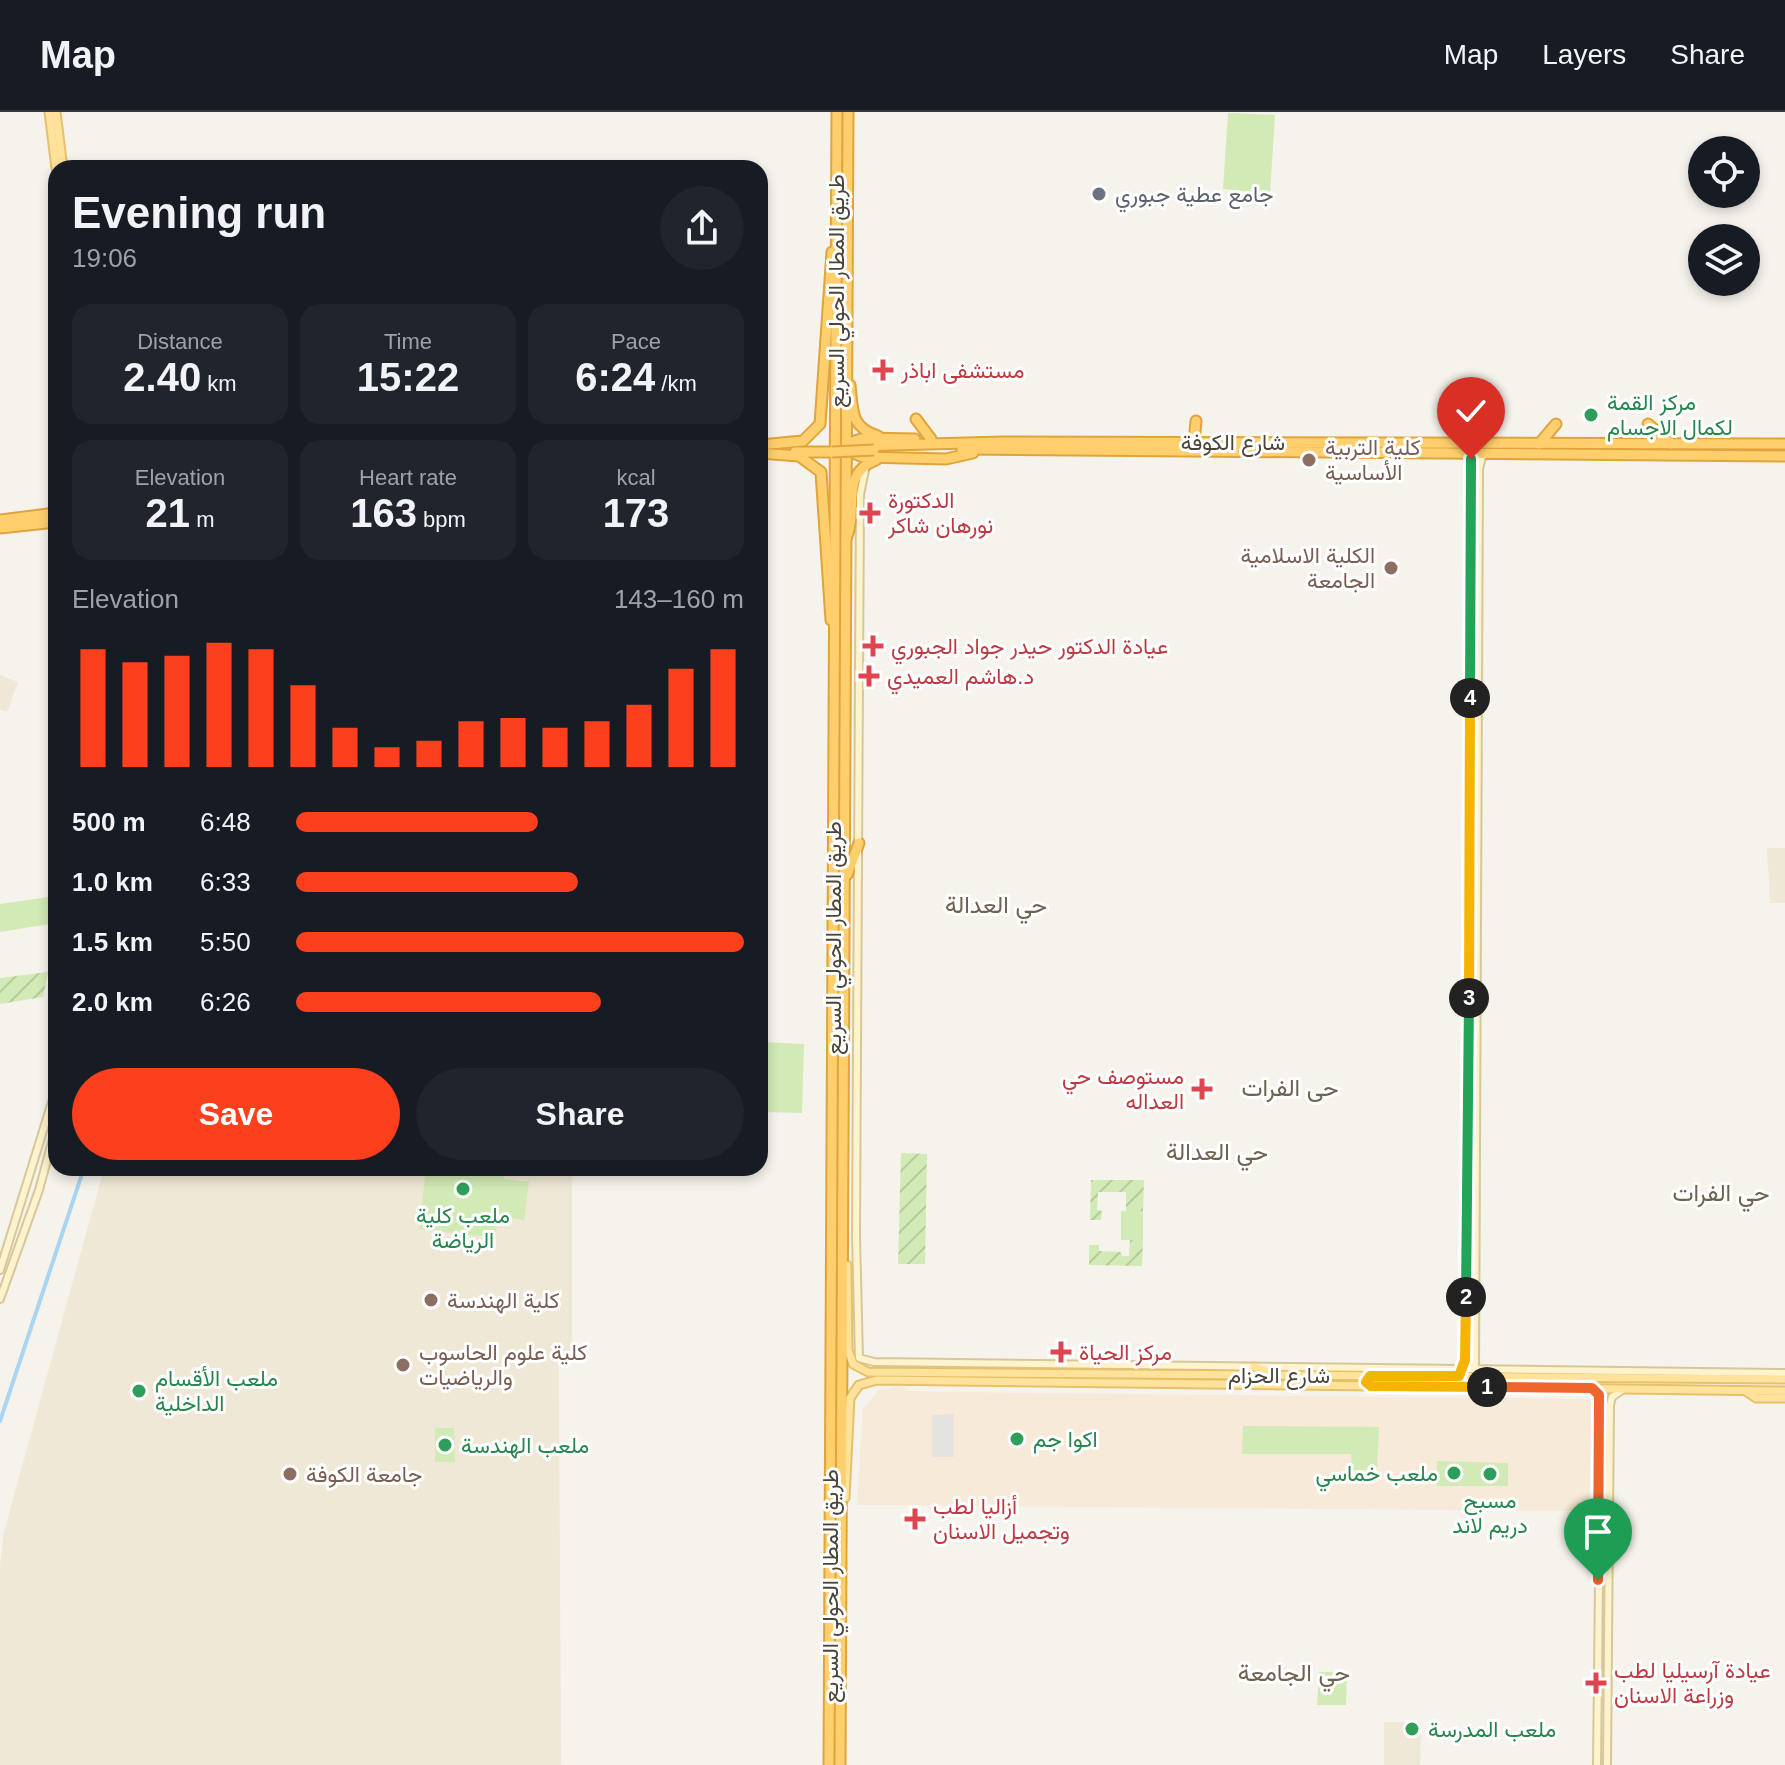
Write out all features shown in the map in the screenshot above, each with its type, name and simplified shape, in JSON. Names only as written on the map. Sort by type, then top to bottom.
[{"type":"highway","name":"طريق المطار الحولي السريع","points":[[837,112],[836,140],[842,161],[845,367],[844,886],[838,1013]]},
{"type":"highway","name":"طريق المطار الحولي السريع","points":[[829,1765],[838,1027],[838,235],[848,112]]},
{"type":"highway","points":[[836,140],[842,143],[848,140]]},
{"type":"highway","points":[[768,448],[803,441],[818,427],[824,405],[830,266],[838,235]]},
{"type":"highway","points":[[845,367],[854,421],[861,429],[885,438]]},
{"type":"highway","points":[[916,419],[931,439]]},
{"type":"highway","points":[[1194,442],[1196,421]]},
{"type":"highway","points":[[1539,444],[1556,424]]},
{"type":"highway","points":[[1648,424],[1671,444]]},
{"type":"highway","points":[[876,454],[857,457],[851,447],[857,440],[885,438],[931,439],[988,446]]},
{"type":"highway","name":"شارع الكوفة","points":[[876,454],[988,446],[1194,442],[1488,452],[1785,456]]},
{"type":"highway","name":"شارع الكوفة","points":[[988,446],[1076,456],[1464,449],[1539,444],[1785,444]]},
{"type":"highway","points":[[768,449],[876,454]]},
{"type":"highway","points":[[768,449],[876,454]]},
{"type":"highway","points":[[768,450],[799,456],[821,472],[828,595],[836,630]]},
{"type":"highway","points":[[844,546],[852,525],[853,476],[876,454]]},
{"type":"highway","points":[[0,520],[48,514]]},
{"type":"highway","points":[[0,528],[48,523]]},
{"type":"highway","points":[[844,886],[859,843]]},
{"type":"highway","name":"طريق المطار الحولي السريع","points":[[838,1027],[841,1227],[840,1765]]},
{"type":"main road","points":[[49,112],[55,160]]},
{"type":"main road","points":[[56,112],[62,160]]},
{"type":"main road","points":[[1464,449],[1471,468],[1477,1373]]},
{"type":"main road","points":[[1075,1369],[1254,1367],[1462,1373],[1479,469],[1482,457],[1488,452]]},
{"type":"main road","points":[[876,454],[863,472],[860,495],[857,1352],[865,1361],[956,1368]]},
{"type":"main road","points":[[1471,468],[1479,469]]},
{"type":"main road","points":[[1471,524],[1479,524]]},
{"type":"main road","points":[[0,1270],[48,1119]]},
{"type":"main road","points":[[1467,1125],[1475,1125]]},
{"type":"main road","points":[[1466,1134],[1475,1135]]},
{"type":"main road","points":[[42,1142],[48,1143]]},
{"type":"main road","points":[[38,1153],[44,1151],[47,1158]]},
{"type":"main road","points":[[0,1299],[48,1154]]},
{"type":"main road","name":"شارع الحزام","points":[[841,1227],[847,1259],[848,1350],[853,1364],[868,1372],[956,1368],[1075,1369],[1120,1378]]},
{"type":"main road","points":[[1254,1367],[1278,1375]]},
{"type":"main road","name":"شارع الحزام","points":[[840,1520],[846,1492],[848,1407],[859,1385],[877,1380],[1462,1373],[1784,1376]]},
{"type":"main road","points":[[1352,1376],[1357,1380],[1353,1386]]},
{"type":"main road","points":[[1370,1376],[1366,1381],[1371,1386]]},
{"type":"main road","name":"شارع الحزام","points":[[1138,1378],[1191,1384],[1785,1391]]},
{"type":"main road","points":[[903,1388],[911,1380]]},
{"type":"main road","points":[[1191,1384],[1191,1394]]},
{"type":"main road","points":[[1592,1388],[1600,1399],[1594,1747],[1597,1765]]},
{"type":"main road","points":[[1607,1765],[1610,1418],[1612,1397],[1625,1389]]},
{"type":"main road","points":[[1745,1391],[1756,1398],[1785,1398]]},
{"type":"main road","points":[[1600,1418],[1610,1418]]},
{"type":"main road","points":[[1594,1572],[1598,1580]]},
{"type":"main road","points":[[1595,1644],[1602,1648],[1607,1645]]},
{"type":"main road","points":[[1597,1660],[1607,1660]]},
{"type":"shaded area","points":[[0,675],[18,682],[7,712],[0,710]]},
{"type":"shaded area","points":[[1767,848],[1785,848],[1785,903],[1770,903]]},
{"type":"shaded area","name":"جامعة الكوفة","points":[[102,1176],[572,1176],[572,1358],[560,1358],[559,1373],[561,1765],[0,1765],[0,1565],[4,1532]]},
{"type":"shaded area","points":[[901,1386],[910,1391],[951,1392],[1592,1399],[1589,1504],[1585,1510],[1568,1511],[857,1505],[863,1409],[879,1390]]},
{"type":"shaded area","points":[[954,1414],[954,1457],[932,1457],[932,1415]]},
{"type":"shaded area","points":[[1384,1722],[1421,1722],[1420,1765],[1384,1765]]},
{"type":"green space","points":[[1228,113],[1275,115],[1270,194],[1223,189]]},
{"type":"green space","points":[[48,897],[48,924],[0,932],[0,904]]},
{"type":"green space","points":[[48,972],[43,997],[0,1004],[0,978]]},
{"type":"green space","points":[[768,1042],[804,1044],[802,1113],[768,1112]]},
{"type":"green space","points":[[901,1153],[927,1154],[925,1264],[898,1264]]},
{"type":"green space","points":[[425,1176],[504,1176],[504,1179],[529,1182],[524,1220],[498,1216],[495,1238],[419,1229]]},
{"type":"green space","points":[[1091,1180],[1144,1180],[1143,1211],[1126,1211],[1126,1192],[1098,1192],[1097,1210],[1102,1211],[1101,1220],[1090,1220]]},
{"type":"green space","points":[[1121,1211],[1143,1211],[1143,1240],[1121,1240]]},
{"type":"green space","points":[[1130,1240],[1143,1240],[1142,1266],[1089,1265],[1089,1245],[1099,1245],[1099,1251],[1121,1252],[1122,1256],[1129,1256]]},
{"type":"green space","points":[[1243,1426],[1379,1427],[1377,1470],[1352,1470],[1351,1454],[1242,1454]]},
{"type":"green space","name":"ملعب الهندسة","points":[[435,1428],[454,1428],[455,1462],[435,1462]]},
{"type":"green space","points":[[1437,1461],[1508,1463],[1508,1486],[1437,1486]]},
{"type":"green space","points":[[1319,1672],[1347,1672],[1346,1705],[1317,1705]]},
{"type":"waterway","points":[[0,1421],[81,1176]]},
{"type":"place","name":"جامع عطية جبوري","points":[[1099,194]]},
{"type":"place","name":"مستشفى اباذر","points":[[883,370]]},
{"type":"place","name":"مركز القمة لكمال الاجسام","points":[[1591,415]]},
{"type":"place","name":"كلية التربية الأساسية","points":[[1309,460]]},
{"type":"place","name":"الدكتورة نورهان شاكر","points":[[870,513]]},
{"type":"place","name":"الكلية الاسلامية الجامعة","points":[[1391,568]]},
{"type":"place","name":"عيادة الدكتور حيدر جواد الجبوري","points":[[873,646]]},
{"type":"place","name":"د.هاشم العميدي","points":[[869,676]]},
{"type":"place","name":"مستوصف حي العداله","points":[[1202,1089]]},
{"type":"place","name":"ملعب كلية الرياضة","points":[[463,1189]]},
{"type":"place","name":"كلية الهندسة","points":[[431,1300]]},
{"type":"place","name":"مركز الحياة","points":[[1061,1352]]},
{"type":"place","name":"كلية علوم الحاسوب والرياضيات","points":[[403,1365]]},
{"type":"place","name":"ملعب الأقسام الداخلية","points":[[139,1391]]},
{"type":"place","name":"اكوا جم","points":[[1017,1439]]},
{"type":"place","name":"ملعب الهندسة","points":[[445,1445]]},
{"type":"place","name":"ملعب خماسي","points":[[1454,1473]]},
{"type":"place","name":"جامعة الكوفة","points":[[290,1474]]},
{"type":"place","name":"مسبح دريم لاند","points":[[1490,1474]]},
{"type":"place","name":"أزاليا لطب وتجميل الاسنان","points":[[915,1519]]},
{"type":"place","name":"عيادة آرسيليا لطب وزراعة الاسنان","points":[[1596,1683]]},
{"type":"place","name":"ملعب المدرسة","points":[[1412,1729]]},
{"type":"district","name":"حي العدالة","points":[[996,904]]},
{"type":"district","name":"حی الفرات","points":[[1290,1087]]},
{"type":"district","name":"حي العدالة","points":[[1217,1151]]},
{"type":"district","name":"حي الفرات","points":[[1721,1192]]},
{"type":"district","name":"حي الجامعة","points":[[1294,1672]]},
{"type":"route","points":[[1471,459],[1464,1370],[1459,1376],[1370,1376],[1366,1381],[1371,1386],[1592,1388],[1596,1391],[1601,1403],[1598,1580]]}]
